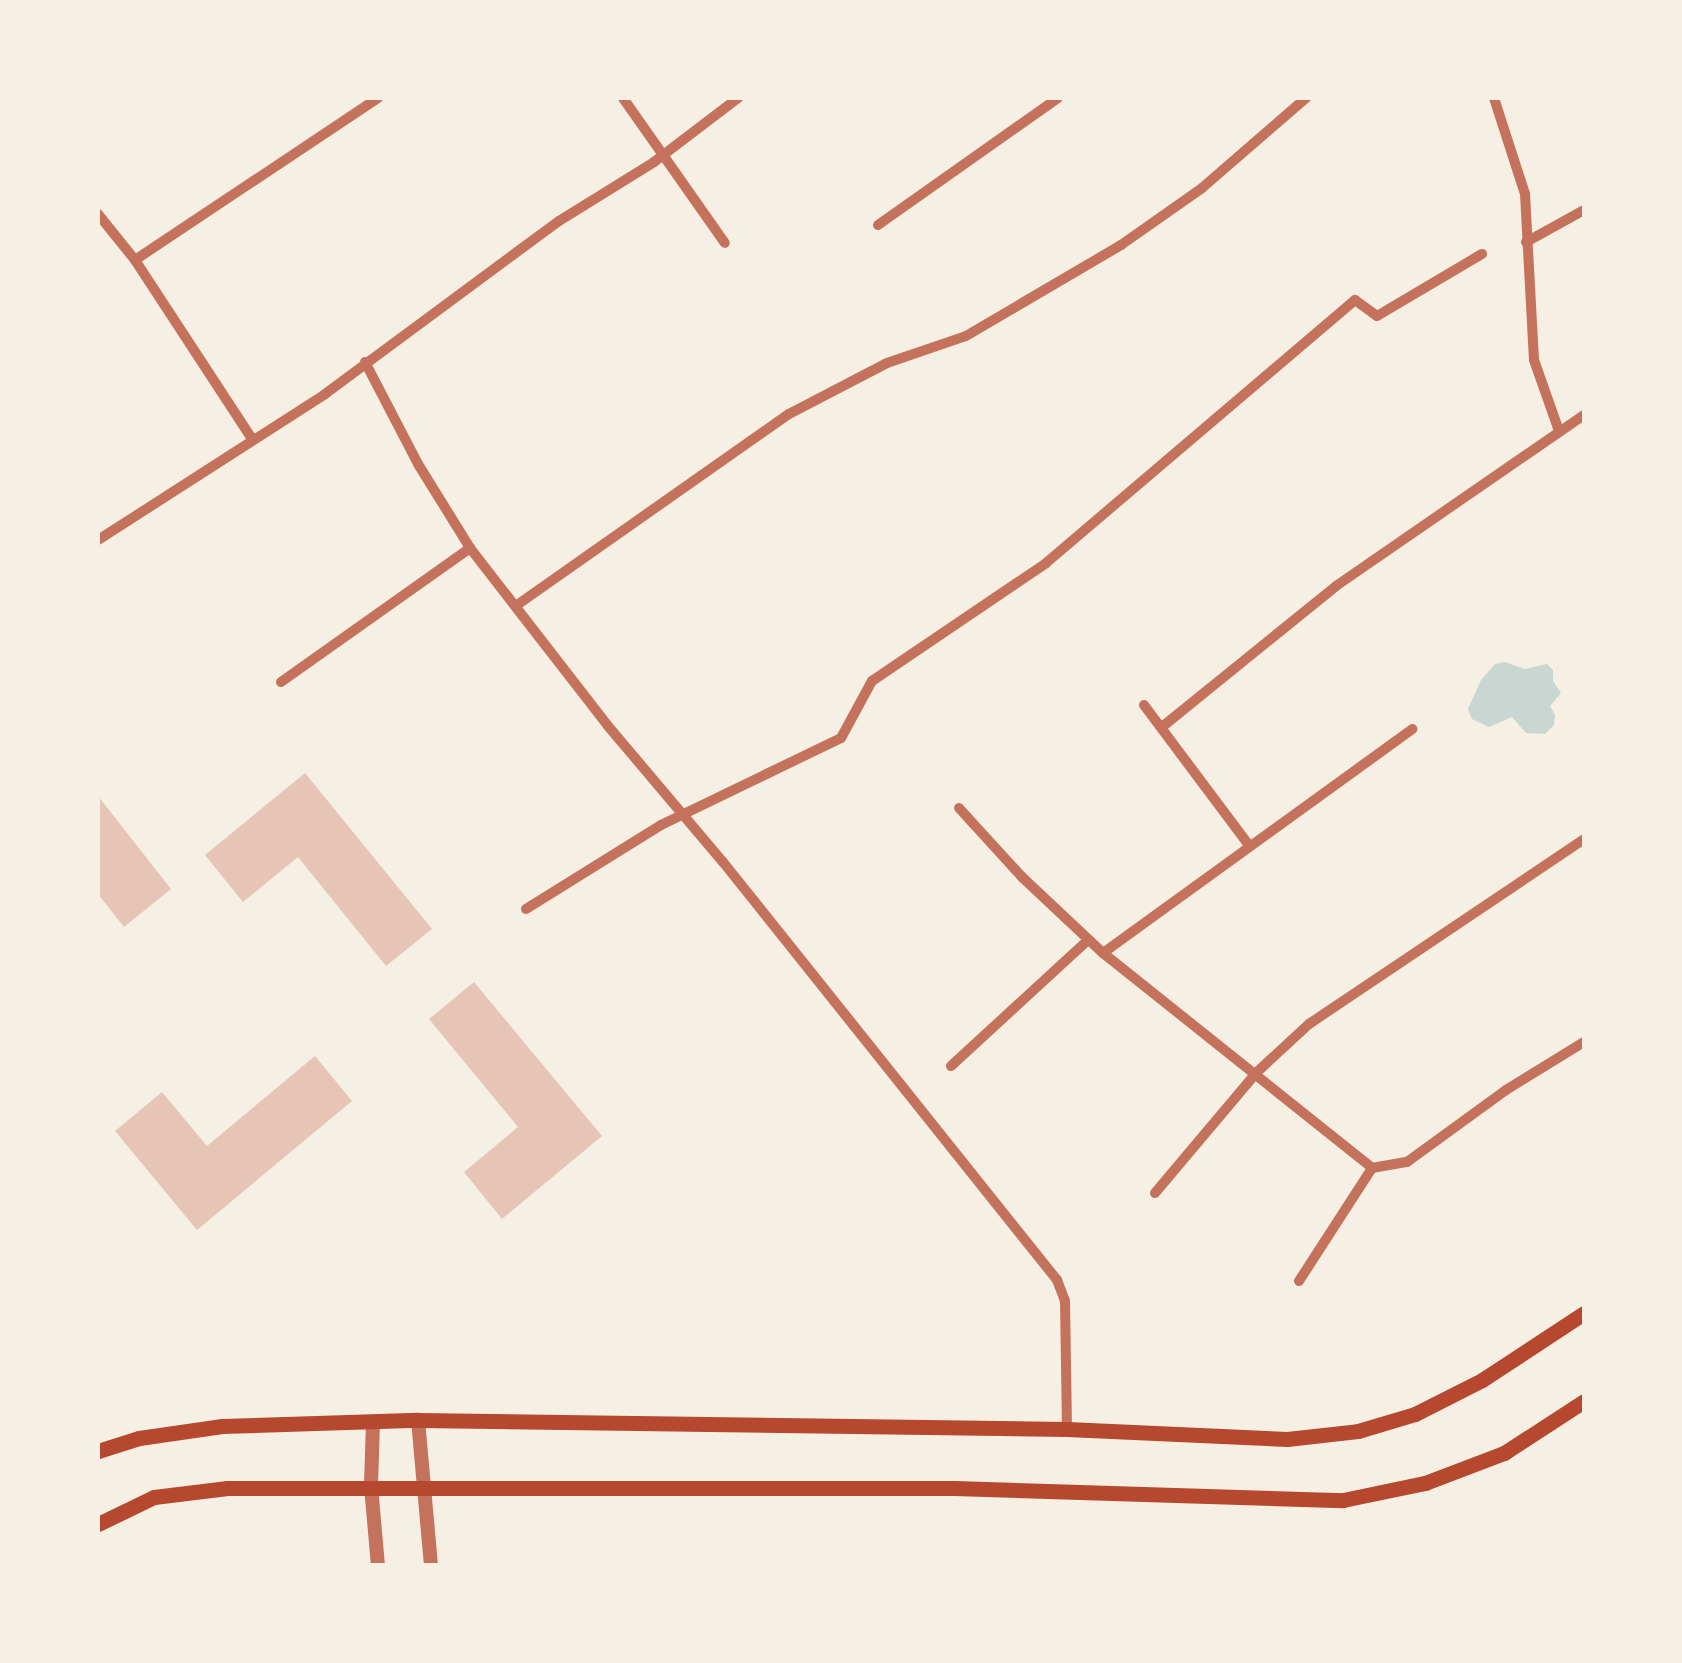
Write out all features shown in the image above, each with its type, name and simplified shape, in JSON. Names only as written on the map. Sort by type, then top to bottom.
[{"type":"main road","points":[[98,1451],[139,1438],[222,1426],[418,1420],[1067,1429],[1287,1439],[1358,1431],[1414,1414],[1482,1380],[1584,1313]]},
{"type":"main road","points":[[98,1524],[154,1497],[226,1488],[954,1488],[1343,1500],[1425,1483],[1504,1454],[1584,1401]]},
{"type":"street","points":[[134,260],[378,98]]},
{"type":"street","points":[[623,98],[725,243]]},
{"type":"street","points":[[98,540],[253,440],[559,222],[664,155],[738,98]]},
{"type":"street","points":[[878,225],[1058,98]]},
{"type":"street","points":[[517,605],[789,414],[887,363],[966,336],[1120,245],[1202,188],[1306,98]]},
{"type":"street","points":[[1494,98],[1525,194],[1534,360],[1559,431]]},
{"type":"street","points":[[1526,242],[1584,210]]},
{"type":"street","points":[[98,214],[134,260],[253,440]]},
{"type":"street","points":[[526,909],[614,852],[842,738],[872,681],[1046,563],[1354,300],[1377,316],[1482,254]]},
{"type":"street","points":[[365,362],[418,464],[470,548],[608,726],[1056,1280],[1064,1301],[1069,1364],[1067,1429]]},
{"type":"street","points":[[1162,726],[1336,586],[1584,415]]},
{"type":"street","points":[[281,682],[470,548]]},
{"type":"street","points":[[1144,705],[1248,844]]},
{"type":"street","points":[[1103,953],[1248,844],[1412,729]]},
{"type":"street","points":[[959,808],[1022,878],[1088,940],[1372,1168]]},
{"type":"street","points":[[1155,1194],[1256,1072],[1310,1024],[1580,842],[1584,858]]},
{"type":"street","points":[[950,1066],[1088,940]]},
{"type":"street","points":[[1300,1281],[1372,1168],[1407,1162],[1506,1090],[1584,1042]]},
{"type":"street","points":[[418,1420],[431,1566]]},
{"type":"street","points":[[373,1422],[372,1486],[378,1566]]},
{"type":"shaded area","points":[[1505,662],[1525,669],[1547,664],[1553,670],[1553,681],[1561,693],[1550,706],[1555,715],[1554,725],[1545,734],[1526,733],[1512,717],[1489,727],[1472,719],[1468,709],[1481,680],[1495,664]]},
{"type":"building","points":[[305,773],[432,929],[386,966],[298,857],[243,902],[205,855]]},
{"type":"building","points":[[98,796],[171,889],[124,927],[98,894]]},
{"type":"building","points":[[474,982],[602,1136],[502,1219],[464,1172],[518,1127],[429,1019]]},
{"type":"building","points":[[315,1056],[352,1101],[197,1230],[115,1131],[162,1092],[207,1146]]}]
